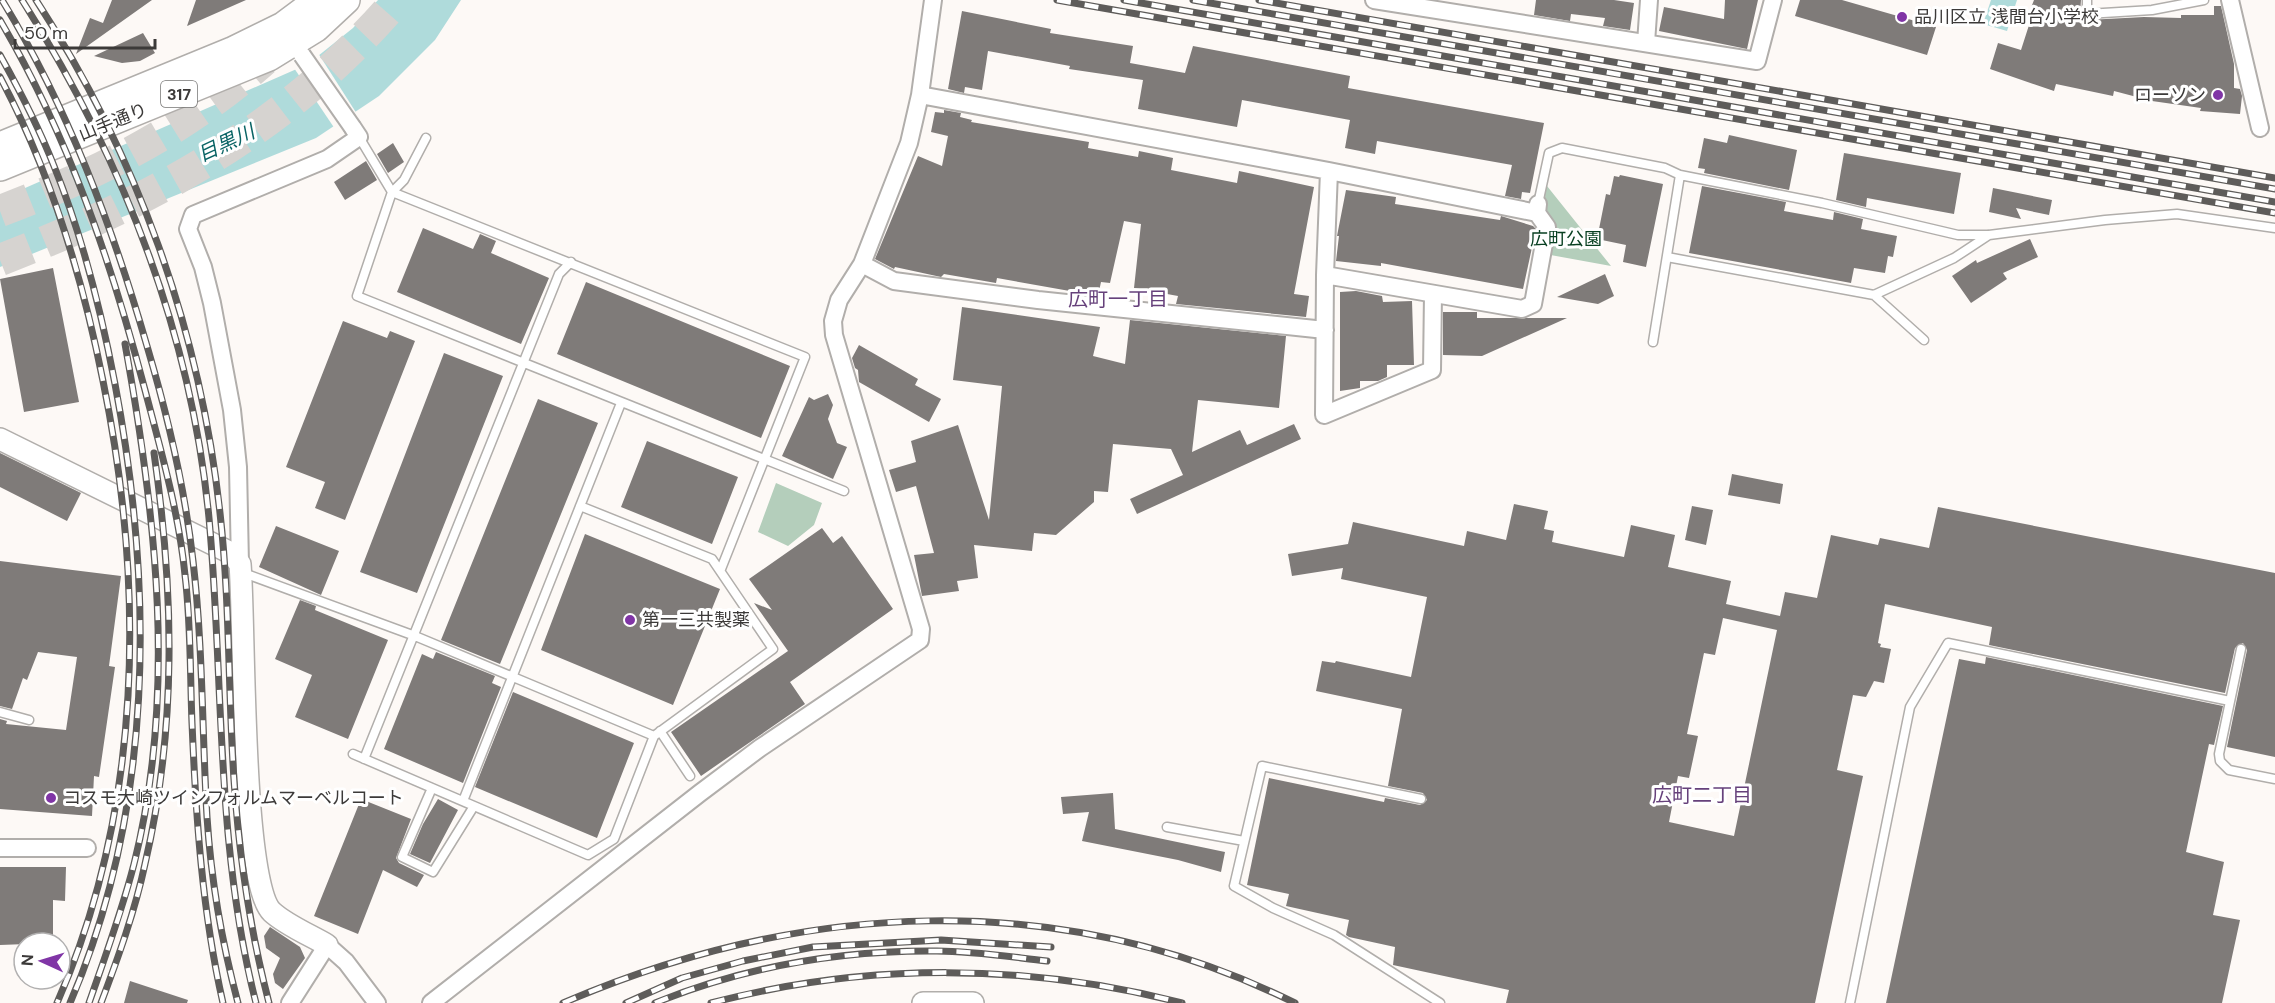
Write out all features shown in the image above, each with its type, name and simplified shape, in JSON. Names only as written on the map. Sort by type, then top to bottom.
[{"type":"main road","name":"山手通り","points":[[0,146],[232,51],[283,26],[318,0]]},
{"type":"main road","name":"山手通り","points":[[0,167],[297,49],[346,0]]},
{"type":"street","points":[[431,1003],[700,793],[805,717],[920,640],[921,629],[903,562],[834,335],[834,321],[839,300],[862,264],[909,143],[920,94],[933,0]]},
{"type":"street","points":[[1374,0],[1757,61],[1773,0]]},
{"type":"street","points":[[1646,43],[1649,0]]},
{"type":"street","points":[[2230,0],[2260,128]]},
{"type":"street","points":[[297,49],[356,133],[327,159],[193,214],[188,229],[212,303],[232,410],[238,467],[248,782],[259,882],[271,911],[327,945],[346,962],[378,1003]]},
{"type":"street","points":[[920,94],[1538,209],[1547,227],[1533,304],[1522,309],[1325,275]]},
{"type":"street","points":[[1329,171],[1325,275],[1324,415],[1432,370],[1433,294]]},
{"type":"street","points":[[862,264],[894,281],[1038,300],[1324,330]]},
{"type":"street","points":[[0,439],[231,553],[240,568]]},
{"type":"street","points":[[0,848],[87,848]]},
{"type":"street","points":[[290,1003],[327,945]]},
{"type":"street","points":[[930,1003],[973,1003]]},
{"type":"lane","points":[[2087,0],[2087,14],[2152,10],[2204,0]]},
{"type":"lane","points":[[356,133],[392,192],[570,261],[805,357],[767,458],[721,569]]},
{"type":"lane","points":[[426,138],[404,180],[392,192],[357,296],[522,364],[767,458],[844,491]]},
{"type":"lane","points":[[1538,209],[1549,153],[1562,148],[1665,168],[1680,175],[1822,203],[1958,235],[1989,236],[2105,220],[2176,214],[2275,228]]},
{"type":"lane","points":[[1653,342],[1680,175]]},
{"type":"lane","points":[[1874,295],[1954,258],[1989,236]]},
{"type":"lane","points":[[1667,257],[1874,295],[1924,340]]},
{"type":"lane","points":[[364,759],[559,274],[570,261]]},
{"type":"lane","points":[[463,801],[621,402]]},
{"type":"lane","points":[[353,754],[588,855],[614,839],[657,734],[773,649],[721,569],[712,559],[580,506]]},
{"type":"lane","points":[[240,568],[657,734],[690,776]]},
{"type":"lane","points":[[1850,1003],[1910,707],[1948,644],[2230,701]]},
{"type":"lane","points":[[2241,649],[2219,754],[2223,766],[2275,779]]},
{"type":"lane","points":[[0,712],[29,720]]},
{"type":"lane","points":[[1421,799],[1262,766],[1234,886],[1273,908],[1334,935],[1440,1003]]},
{"type":"lane","points":[[432,788],[402,857],[433,872],[474,806]]},
{"type":"lane","points":[[1167,827],[1244,842]]},
{"type":"green space","name":"広町公園","points":[[1545,186],[1611,266],[1545,254],[1539,212]]},
{"type":"green space","points":[[776,483],[822,503],[814,525],[788,546],[758,532]]},
{"type":"water","name":"目黒川","points":[[378,0],[461,0],[435,40],[379,96],[316,138],[0,267],[0,199],[308,64],[353,28]]},
{"type":"water","points":[[1991,0],[2017,0],[2007,31],[1983,24]]},
{"type":"pier","points":[[318,53],[357,114],[335,129],[294,68]]},
{"type":"building","points":[[112,0],[152,0],[76,54],[90,18],[103,23]]},
{"type":"building","points":[[196,0],[246,0],[187,26]]},
{"type":"building","points":[[1536,0],[1614,0],[1634,3],[1630,30],[1603,26],[1605,18],[1571,14],[1570,21],[1534,15]]},
{"type":"building","points":[[1725,0],[1758,0],[1747,49],[1659,31],[1664,7],[1724,19]]},
{"type":"building","points":[[1800,0],[1842,0],[1936,27],[1927,55],[1795,16]]},
{"type":"building","points":[[2034,0],[2081,0],[2080,13],[2070,17],[2081,17],[2087,20],[2214,15],[2214,6],[2221,6],[2234,64],[2234,88],[2240,89],[2242,96],[2240,114],[2200,111],[2201,108],[2152,101],[2114,91],[2113,96],[2056,84],[2054,91],[1990,69],[1998,43],[2021,50],[2030,22],[2026,21]]},
{"type":"building","points":[[962,11],[1051,29],[1050,33],[1133,46],[1130,63],[1185,73],[1193,46],[1350,76],[1348,88],[1544,123],[1530,193],[1522,192],[1521,199],[1505,196],[1512,165],[1377,141],[1375,154],[1345,148],[1350,120],[1242,100],[1237,127],[1138,109],[1143,80],[1069,69],[1070,66],[988,51],[982,90],[965,87],[964,93],[948,89]]},
{"type":"building","points":[[143,33],[155,53],[140,61],[122,63],[94,56]]},
{"type":"building","points":[[944,110],[961,113],[960,117],[972,120],[971,122],[1089,142],[1088,148],[1138,157],[1139,151],[1173,158],[1171,170],[1237,183],[1239,171],[1314,187],[1294,294],[1309,296],[1306,317],[1176,304],[1178,296],[1134,288],[1141,224],[1124,221],[1110,283],[1101,282],[1098,296],[997,278],[996,283],[944,274],[941,277],[895,267],[894,269],[875,259],[918,156],[942,166],[948,136],[931,132],[935,112],[944,113]]},
{"type":"building","points":[[1729,135],[1797,150],[1789,190],[1704,173],[1705,169],[1698,168],[1704,138],[1727,143]]},
{"type":"building","points":[[393,143],[404,162],[388,173],[377,154]]},
{"type":"building","points":[[1844,153],[1961,173],[1954,214],[1867,198],[1866,207],[1836,200]]},
{"type":"building","points":[[366,161],[377,180],[345,200],[334,182]]},
{"type":"building","points":[[1620,175],[1663,184],[1646,267],[1623,262],[1626,245],[1597,239],[1606,194],[1610,195],[1614,176],[1619,177]]},
{"type":"building","points":[[1702,186],[1786,202],[1784,211],[1833,220],[1834,212],[1863,219],[1861,229],[1897,236],[1893,257],[1888,256],[1885,273],[1854,268],[1851,283],[1689,253]]},
{"type":"building","points":[[1993,188],[2052,200],[2049,215],[2016,208],[2021,219],[1989,212]]},
{"type":"building","points":[[1346,190],[1396,197],[1395,204],[1500,220],[1501,216],[1533,226],[1536,229],[1523,289],[1381,263],[1381,266],[1336,261],[1339,236],[1337,236]]},
{"type":"building","points":[[423,228],[473,249],[480,234],[496,241],[491,253],[549,278],[521,344],[397,292]]},
{"type":"building","points":[[2030,239],[2038,257],[2003,273],[2007,279],[1971,303],[1952,276],[1976,260],[1977,263]]},
{"type":"building","points":[[53,268],[79,402],[24,412],[0,279]]},
{"type":"building","points":[[1605,274],[1614,296],[1598,304],[1557,297]]},
{"type":"building","points":[[586,282],[790,366],[761,438],[557,354]]},
{"type":"building","points":[[1356,291],[1382,296],[1383,302],[1412,301],[1414,365],[1387,365],[1387,377],[1378,381],[1360,381],[1360,388],[1340,391],[1340,292]]},
{"type":"building","points":[[962,307],[1100,327],[1093,356],[1125,364],[1130,320],[1286,336],[1279,408],[1198,400],[1192,452],[1240,430],[1247,445],[1294,424],[1301,439],[1137,514],[1130,499],[1183,475],[1171,449],[1113,444],[1108,492],[1094,491],[1094,502],[1056,535],[1034,533],[1032,551],[974,545],[978,578],[957,581],[959,591],[922,596],[914,555],[934,553],[916,486],[896,492],[889,470],[916,462],[911,441],[958,425],[989,520],[1002,386],[953,380]]},
{"type":"building","points":[[1443,312],[1477,312],[1477,318],[1567,318],[1482,356],[1443,355]]},
{"type":"building","points":[[343,321],[387,338],[390,331],[415,341],[345,520],[315,508],[325,482],[286,467]]},
{"type":"building","points":[[859,345],[918,379],[915,385],[941,399],[929,422],[859,382],[858,370],[852,358]]},
{"type":"building","points":[[444,353],[503,376],[417,593],[360,572]]},
{"type":"building","points":[[828,394],[833,405],[828,419],[837,443],[847,447],[833,479],[782,456],[809,397],[814,400]]},
{"type":"building","points":[[538,399],[598,423],[500,664],[441,640]]},
{"type":"building","points":[[647,441],[738,477],[712,544],[621,507]]},
{"type":"building","points":[[0,453],[81,493],[67,521],[0,487]]},
{"type":"building","points":[[1732,474],[1783,484],[1780,504],[1728,495]]},
{"type":"building","points":[[1514,504],[1548,511],[1544,529],[1554,531],[1552,542],[1624,557],[1631,525],[1675,535],[1668,567],[1731,581],[1726,604],[1780,616],[1785,592],[1817,598],[1831,535],[1878,545],[1880,538],[1929,548],[1938,507],[2275,573],[2275,757],[2227,747],[2247,650],[2243,643],[2235,648],[2225,693],[1989,645],[1992,627],[1885,604],[1878,643],[1881,644],[1880,647],[1891,649],[1884,683],[1874,681],[1866,697],[1853,695],[1837,770],[1863,776],[1815,1003],[1506,1003],[1509,990],[1393,965],[1395,947],[1349,937],[1346,935],[1349,920],[1286,906],[1289,894],[1247,885],[1269,778],[1384,802],[1385,798],[1420,805],[1427,800],[1423,793],[1388,786],[1402,709],[1316,691],[1322,661],[1335,663],[1336,661],[1411,677],[1427,597],[1341,579],[1343,568],[1292,576],[1288,554],[1348,544],[1353,522],[1464,546],[1467,531],[1506,540]],"holes":[[[1723,618],[1777,630],[1734,836],[1669,822],[1678,776],[1689,778],[1698,736],[1687,734],[1704,653],[1715,655]]]},
{"type":"building","points":[[1692,506],[1713,510],[1706,545],[1685,540]]},
{"type":"building","points":[[276,526],[339,551],[321,595],[259,567]]},
{"type":"building","points":[[822,528],[833,543],[842,536],[893,609],[790,682],[805,704],[701,776],[671,732],[788,651],[754,603],[772,610],[749,579]]},
{"type":"building","name":"第一三共製薬","points":[[585,534],[720,589],[673,705],[541,650]]},
{"type":"building","points":[[0,561],[121,576],[109,666],[115,667],[99,777],[94,776],[92,816],[0,809],[0,719],[7,721],[6,724],[66,730],[77,657],[38,652],[27,680],[23,678],[12,709],[0,706]]},
{"type":"building","points":[[300,600],[316,606],[315,610],[388,640],[348,739],[295,717],[312,675],[275,659]]},
{"type":"building","points":[[436,652],[495,676],[492,683],[501,687],[463,783],[384,749],[422,654],[433,659]]},
{"type":"building","points":[[1986,657],[2223,706],[2214,745],[2209,744],[2186,852],[2224,862],[2213,915],[2240,920],[2222,1003],[1886,1003],[1959,659],[1985,664]]},
{"type":"building","points":[[513,692],[634,743],[597,838],[475,787]]},
{"type":"building","points":[[1113,793],[1115,829],[1225,852],[1221,872],[1178,860],[1082,841],[1089,812],[1063,814],[1061,797]]},
{"type":"building","points":[[361,799],[411,819],[396,858],[399,863],[424,875],[417,887],[383,870],[358,934],[314,916]]},
{"type":"building","points":[[438,799],[458,810],[430,863],[410,854],[423,824]]},
{"type":"building","points":[[0,867],[66,867],[65,901],[53,900],[53,931],[12,931],[12,945],[0,945]]},
{"type":"building","points":[[270,927],[300,947],[305,958],[283,989],[275,983],[273,974],[280,958],[266,948],[264,936]]},
{"type":"building","points":[[130,981],[188,1000],[187,1003],[124,1003]]},
{"type":"tunnel","points":[[0,260],[112,212],[216,156],[264,123],[311,86],[355,45],[397,0]]},
{"type":"tunnel","points":[[0,211],[71,182],[139,148],[204,108],[264,60]]},
{"type":"railway","points":[[2,0],[48,83],[86,168],[119,256],[169,426],[190,534],[196,593],[211,864],[222,934],[238,1003]]},
{"type":"railway","points":[[22,0],[91,121],[120,184],[146,248],[168,314],[186,380],[200,449],[209,518],[227,823],[233,883],[256,1003]]},
{"type":"railway","points":[[36,0],[105,120],[133,182],[180,311],[197,377],[220,513],[239,836],[251,920],[269,1003]]},
{"type":"railway","points":[[1057,0],[2275,213]]},
{"type":"railway","points":[[1124,0],[2275,202]]},
{"type":"railway","points":[[1193,0],[2275,189]]},
{"type":"railway","points":[[1259,0],[2275,178]]},
{"type":"railway","points":[[0,20],[47,109],[102,246],[132,341],[169,482],[187,593],[201,864],[210,934],[223,1003]]},
{"type":"railway","points":[[0,55],[48,152],[64,192],[90,273],[115,384],[128,461],[136,540],[140,619],[139,697],[131,776],[118,853],[98,929],[70,1003]]},
{"type":"railway","points":[[0,77],[35,150],[75,264],[103,381],[117,459],[126,537],[130,616],[128,696],[120,775],[106,852],[85,929],[57,1003]]},
{"type":"railway","points":[[89,1003],[119,917],[134,864],[147,800],[155,735],[158,669],[153,539],[146,473],[125,344]]},
{"type":"railway","points":[[101,1003],[126,934],[141,882],[163,761],[169,659],[168,608],[166,556],[154,453]]},
{"type":"railway","points":[[563,1003],[653,969],[744,944],[837,927],[929,921],[1022,925],[1114,939],[1206,965],[1295,1003]]},
{"type":"railway","points":[[626,1003],[682,978],[743,961],[813,947],[941,940],[1051,947]]},
{"type":"railway","points":[[655,1003],[689,990],[758,970],[865,954],[951,951],[1047,961]]},
{"type":"railway","points":[[711,1003],[829,980],[888,974],[947,973],[1065,980],[1182,1003]]},
{"type":"place","name":"品川区立 浅間台小学校","points":[[1902,17]]},
{"type":"place","name":"ローソン","points":[[2218,95]]},
{"type":"place","name":"第一三共製薬","points":[[630,620]]},
{"type":"place","name":"コスモ大崎ツインフォルムマーベルコート","points":[[51,798]]},
{"type":"district","name":"広町一丁目","points":[[1118,299]]},
{"type":"district","name":"広町二丁目","points":[[1702,795]]}]
